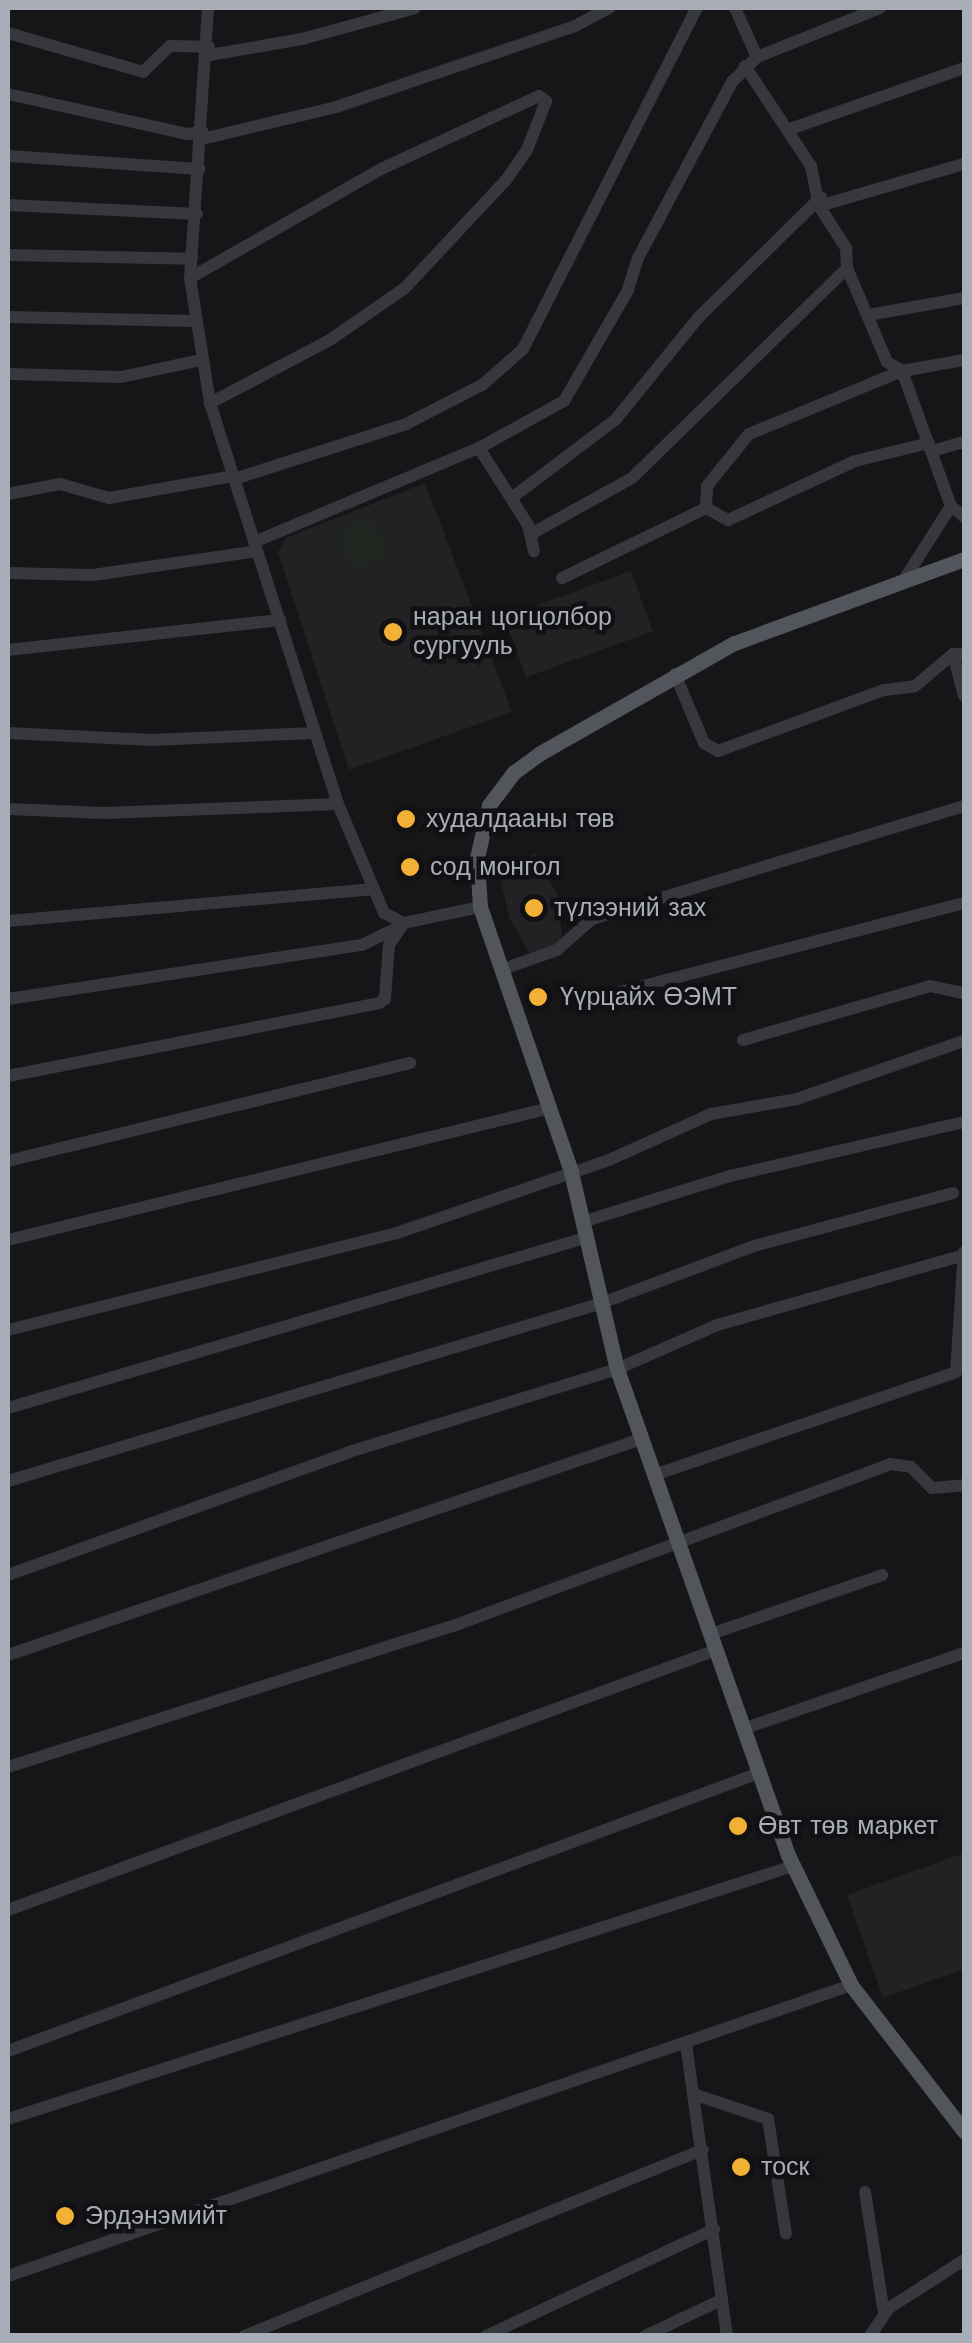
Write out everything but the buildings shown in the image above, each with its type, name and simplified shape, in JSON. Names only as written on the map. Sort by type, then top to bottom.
[{"type":"main road","points":[[964,559],[734,643],[674,674],[539,754],[501,786],[479,837],[480,907],[570,1172],[617,1369],[793,1866],[851,1985],[964,2131]]},
{"type":"street","points":[[208,8],[210,51],[190,278],[200,360],[210,403],[338,804],[384,913],[404,923]]},
{"type":"street","points":[[8,33],[143,72],[170,46],[210,51],[302,40],[414,8]]},
{"type":"street","points":[[8,94],[203,135],[336,106],[573,28],[609,8]]},
{"type":"street","points":[[8,494],[60,484],[109,498],[234,477],[406,424],[482,385],[523,350],[698,8]]},
{"type":"street","points":[[736,8],[758,56]]},
{"type":"street","points":[[8,573],[93,576],[256,547],[479,448],[564,402],[576,387],[663,209],[745,66],[758,56],[880,8]]},
{"type":"street","points":[[745,66],[778,122],[790,128],[820,201],[846,248],[847,268],[886,362],[902,371],[951,506],[964,517]]},
{"type":"street","points":[[790,128],[964,68]]},
{"type":"street","points":[[190,278],[381,169],[539,96],[546,101],[527,150],[505,182],[405,288],[330,340],[210,403]]},
{"type":"street","points":[[8,156],[200,169]]},
{"type":"street","points":[[513,497],[616,419],[699,316],[820,201],[964,164]]},
{"type":"street","points":[[8,205],[197,214]]},
{"type":"street","points":[[8,255],[192,259]]},
{"type":"street","points":[[530,534],[632,478],[847,268]]},
{"type":"street","points":[[868,315],[964,298]]},
{"type":"street","points":[[8,318],[194,320]]},
{"type":"street","points":[[8,374],[121,377],[200,360]]},
{"type":"street","points":[[706,508],[707,486],[749,434],[902,371],[964,360]]},
{"type":"street","points":[[706,508],[728,520],[854,461],[964,442]]},
{"type":"street","points":[[479,448],[513,497],[534,551]]},
{"type":"street","points":[[904,580],[951,506]]},
{"type":"street","points":[[562,578],[706,508]]},
{"type":"street","points":[[8,650],[280,620]]},
{"type":"street","points":[[674,674],[704,743],[718,751],[884,690],[916,686],[958,654],[964,696]]},
{"type":"street","points":[[8,733],[152,740],[315,733]]},
{"type":"street","points":[[8,809],[104,814],[338,804]]},
{"type":"street","points":[[502,970],[557,950],[592,920],[964,806]]},
{"type":"street","points":[[8,922],[372,888]]},
{"type":"street","points":[[620,992],[964,903]]},
{"type":"street","points":[[8,999],[362,945],[404,923],[480,907]]},
{"type":"street","points":[[8,1076],[379,1003],[385,999],[389,944],[404,923]]},
{"type":"street","points":[[743,1040],[930,986],[964,994]]},
{"type":"street","points":[[8,1330],[398,1233],[570,1172],[711,1114],[797,1099],[964,1041]]},
{"type":"street","points":[[8,1161],[410,1062]]},
{"type":"street","points":[[8,1240],[550,1108]]},
{"type":"street","points":[[8,1408],[583,1230],[730,1176],[964,1122]]},
{"type":"street","points":[[8,1481],[599,1304],[754,1246],[954,1193]]},
{"type":"street","points":[[8,1575],[349,1452],[617,1369],[717,1324],[964,1253],[961,1371],[654,1475]]},
{"type":"street","points":[[8,1655],[641,1439]]},
{"type":"street","points":[[8,1767],[454,1626],[890,1464],[910,1467],[932,1488],[964,1486]]},
{"type":"street","points":[[8,1910],[882,1576]]},
{"type":"street","points":[[743,1729],[964,1652]]},
{"type":"street","points":[[8,2051],[759,1773]]},
{"type":"street","points":[[8,2119],[793,1866]]},
{"type":"street","points":[[8,2276],[851,1985]]},
{"type":"street","points":[[686,2044],[727,2336]]},
{"type":"street","points":[[696,2095],[768,2119],[786,2234]]},
{"type":"street","points":[[244,2336],[703,2150]]},
{"type":"street","points":[[865,2192],[884,2314]]},
{"type":"street","points":[[486,2336],[714,2229]]},
{"type":"street","points":[[870,2336],[884,2314],[964,2260]]},
{"type":"street","points":[[645,2336],[721,2300]]},
{"type":"shaded area","name":"наран цогцолбор сургууль","points":[[425,483],[512,712],[349,770],[278,552],[286,538]]},
{"type":"shaded area","points":[[372,518],[386,555],[353,568],[338,531]]},
{"type":"shaded area","points":[[631,571],[653,631],[526,677],[504,617]]},
{"type":"shaded area","name":"түлээний зах","points":[[536,853],[559,899],[562,942],[531,956],[510,919],[498,870]]},
{"type":"shaded area","points":[[964,1853],[964,1969],[883,1998],[847,1895]]},
{"type":"place","name":"наран цогцолбор сургууль","points":[[393,632]]},
{"type":"place","name":"худалдааны төв","points":[[406,819]]},
{"type":"place","name":"сод монгол","points":[[410,867]]},
{"type":"place","name":"түлээний зах","points":[[534,908]]},
{"type":"place","name":"Үүрцайх ӨЭМТ","points":[[538,997]]},
{"type":"place","name":"Өвт төв маркет","points":[[738,1826]]},
{"type":"place","name":"тоск","points":[[741,2167]]},
{"type":"place","name":"Эрдэнэмийт","points":[[65,2216]]}]
